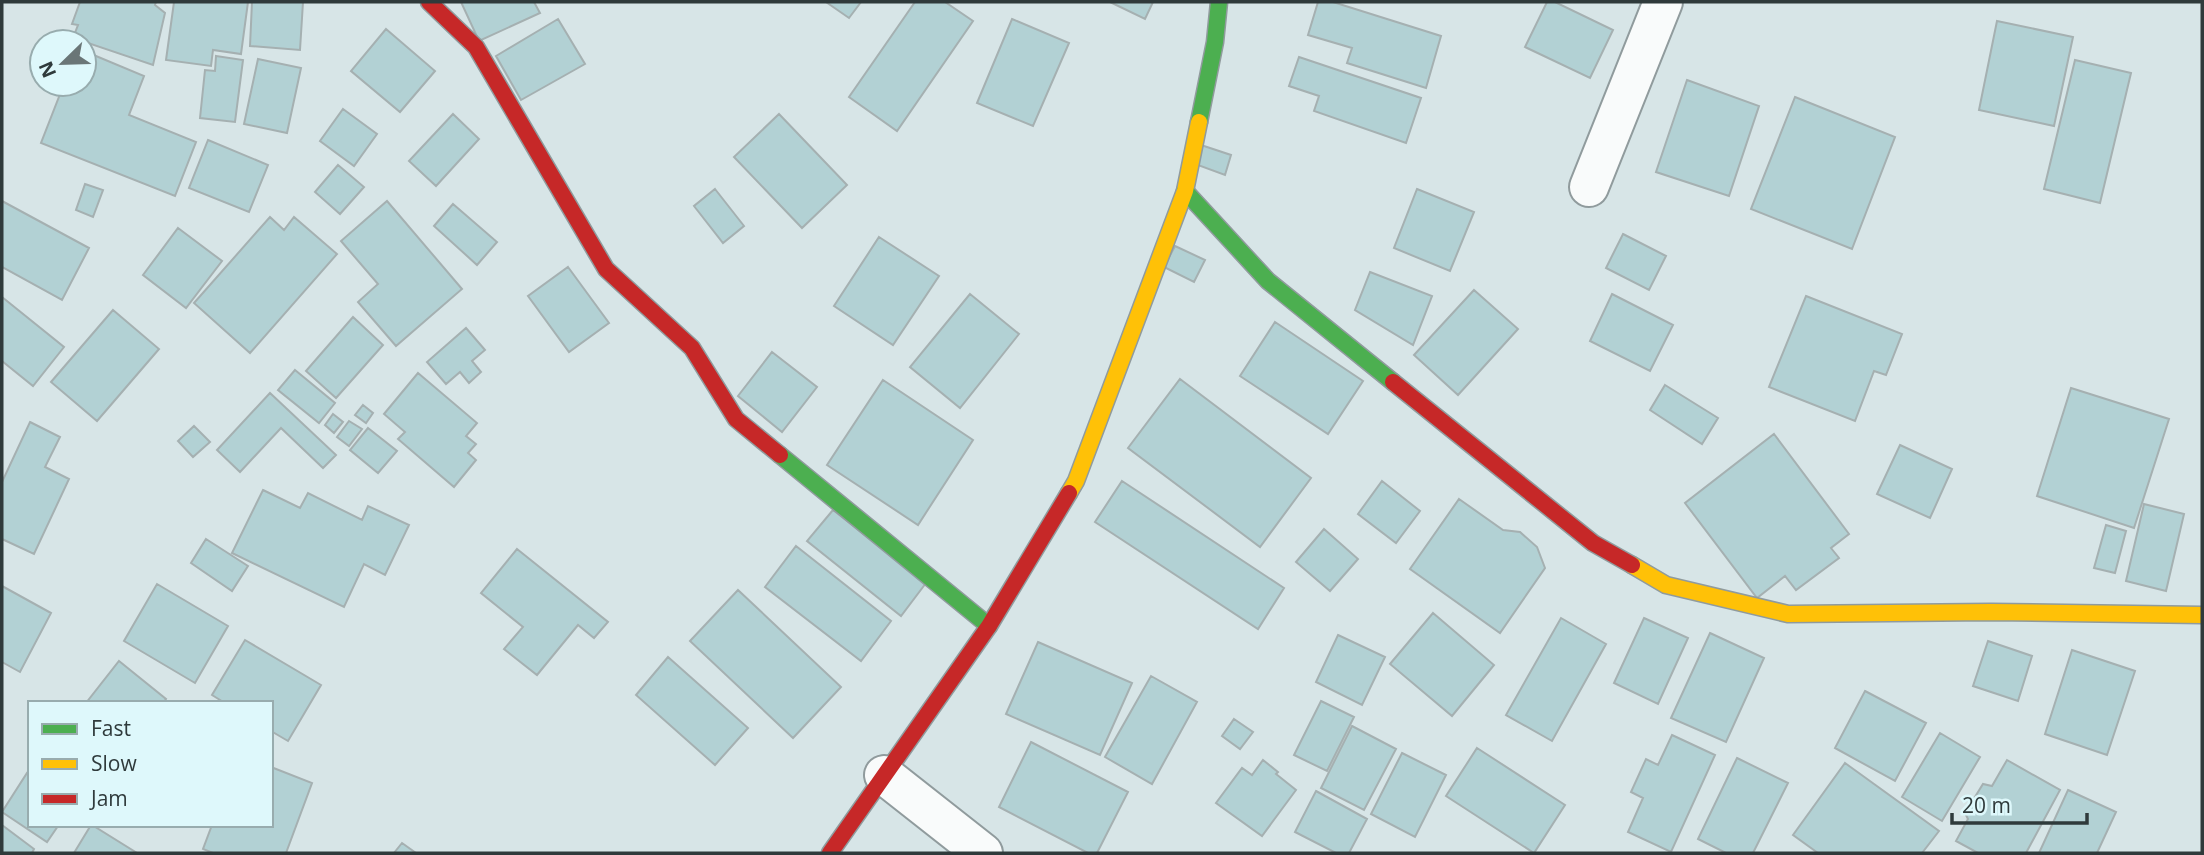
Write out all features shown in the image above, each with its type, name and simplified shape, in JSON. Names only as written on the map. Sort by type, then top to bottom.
[{"type":"street","points":[[429,2],[476,47],[606,269],[692,348],[736,419],[989,626]]},
{"type":"street","points":[[830,853],[989,626],[1076,481],[1185,191],[1215,42],[1219,2]]},
{"type":"street","points":[[1589,187],[1663,2]]},
{"type":"street","points":[[1185,191],[1268,281],[1592,543],[1666,585],[1788,614],[1991,612],[2202,615]]},
{"type":"street","points":[[884,775],[983,853]]},
{"type":"building","points":[[80,2],[156,2],[155,5],[165,13],[153,65],[98,46],[98,28],[77,28],[78,25],[72,24]]},
{"type":"building","points":[[174,2],[248,2],[241,54],[213,50],[211,66],[166,60]]},
{"type":"building","points":[[252,2],[303,2],[300,50],[250,46]]},
{"type":"building","points":[[461,2],[534,2],[540,13],[479,41]]},
{"type":"building","points":[[826,2],[861,2],[849,18]]},
{"type":"building","points":[[915,2],[945,2],[973,21],[897,131],[849,97]]},
{"type":"building","points":[[1110,2],[1153,2],[1145,19]]},
{"type":"building","points":[[1318,2],[1333,2],[1441,36],[1426,88],[1347,63],[1352,48],[1308,35]]},
{"type":"building","points":[[1547,2],[1555,2],[1613,30],[1590,78],[1525,47]]},
{"type":"building","points":[[558,19],[585,64],[521,100],[496,56]]},
{"type":"building","points":[[1012,19],[1069,43],[1033,126],[977,103]]},
{"type":"building","points":[[1997,21],[2073,37],[2054,126],[1979,110]]},
{"type":"building","points":[[386,29],[435,71],[400,112],[351,71]]},
{"type":"building","points":[[216,56],[243,60],[235,122],[200,118],[205,70],[215,71]]},
{"type":"building","points":[[98,57],[144,76],[129,115],[196,142],[175,196],[41,143],[59,98],[98,98]]},
{"type":"building","points":[[1299,57],[1421,98],[1406,143],[1314,111],[1319,96],[1289,86]]},
{"type":"building","points":[[258,59],[301,68],[287,133],[244,124]]},
{"type":"building","points":[[2075,60],[2131,73],[2100,203],[2044,189]]},
{"type":"building","points":[[1687,80],[1759,106],[1729,196],[1656,172]]},
{"type":"building","points":[[1795,97],[1895,137],[1852,249],[1751,209]]},
{"type":"building","points":[[343,109],[377,134],[354,166],[320,141]]},
{"type":"building","points":[[453,114],[479,139],[436,186],[409,161]]},
{"type":"building","points":[[779,114],[847,185],[802,228],[734,157]]},
{"type":"building","points":[[208,140],[268,165],[249,212],[189,188]]},
{"type":"building","points":[[1201,145],[1231,155],[1225,175],[1195,164]]},
{"type":"building","points":[[338,165],[364,187],[340,214],[315,192]]},
{"type":"building","points":[[85,184],[103,190],[93,217],[76,210]]},
{"type":"building","points":[[715,189],[744,226],[723,243],[694,206]]},
{"type":"building","points":[[1417,189],[1474,212],[1450,271],[1394,248]]},
{"type":"building","points":[[2,201],[89,248],[62,300],[2,267]]},
{"type":"building","points":[[387,201],[462,289],[396,346],[358,302],[378,284],[341,241]]},
{"type":"building","points":[[453,204],[497,242],[477,265],[434,226]]},
{"type":"building","points":[[270,217],[284,230],[294,217],[337,254],[250,353],[194,303]]},
{"type":"building","points":[[178,228],[222,261],[186,308],[143,275]]},
{"type":"building","points":[[1623,234],[1666,256],[1649,290],[1606,268]]},
{"type":"building","points":[[879,237],[939,276],[893,345],[834,306]]},
{"type":"building","points":[[1175,246],[1205,260],[1194,282],[1164,267]]},
{"type":"building","points":[[568,267],[609,323],[569,352],[528,296]]},
{"type":"building","points":[[1370,272],[1432,296],[1413,345],[1355,310]]},
{"type":"building","points":[[1474,290],[1518,329],[1458,395],[1414,355]]},
{"type":"building","points":[[970,294],[1019,334],[960,408],[910,367]]},
{"type":"building","points":[[1612,294],[1673,325],[1650,371],[1590,341]]},
{"type":"building","points":[[1806,296],[1902,334],[1886,375],[1874,371],[1855,421],[1769,387]]},
{"type":"building","points":[[2,297],[64,347],[33,386],[2,361]]},
{"type":"building","points":[[113,310],[159,349],[97,421],[51,382]]},
{"type":"building","points":[[353,317],[383,345],[336,398],[306,371]]},
{"type":"building","points":[[1275,322],[1363,381],[1328,434],[1240,376]]},
{"type":"building","points":[[466,328],[485,350],[472,361],[481,372],[469,383],[460,372],[446,384],[427,362]]},
{"type":"building","points":[[772,352],[817,387],[782,432],[738,396]]},
{"type":"building","points":[[295,370],[335,403],[319,423],[278,390]]},
{"type":"building","points":[[418,373],[477,423],[466,436],[476,444],[468,453],[476,460],[454,487],[398,439],[405,432],[384,414]]},
{"type":"building","points":[[1180,379],[1311,478],[1260,547],[1128,448]]},
{"type":"building","points":[[883,380],[973,440],[918,525],[827,465]]},
{"type":"building","points":[[1665,385],[1718,418],[1702,444],[1650,410]]},
{"type":"building","points":[[2071,388],[2169,419],[2134,528],[2037,496]]},
{"type":"building","points":[[270,393],[336,455],[323,468],[281,428],[240,472],[217,450]]},
{"type":"building","points":[[363,405],[373,413],[366,423],[355,415]]},
{"type":"building","points":[[333,414],[343,422],[334,433],[325,425]]},
{"type":"building","points":[[349,421],[362,429],[349,446],[337,437]]},
{"type":"building","points":[[30,422],[60,437],[45,467],[69,479],[34,554],[2,539],[2,482]]},
{"type":"building","points":[[194,426],[210,442],[193,457],[178,441]]},
{"type":"building","points":[[368,428],[397,451],[378,473],[350,450]]},
{"type":"building","points":[[1774,434],[1849,534],[1831,548],[1839,558],[1796,590],[1785,576],[1757,598],[1685,503]]},
{"type":"building","points":[[1900,445],[1952,469],[1930,518],[1877,494]]},
{"type":"building","points":[[1122,481],[1284,588],[1258,629],[1095,522]]},
{"type":"building","points":[[1382,481],[1420,511],[1396,543],[1358,514]]},
{"type":"building","points":[[263,490],[300,508],[308,493],[362,520],[368,506],[409,525],[385,575],[364,564],[344,607],[232,553]]},
{"type":"building","points":[[1459,499],[1503,530],[1520,532],[1537,547],[1545,568],[1500,633],[1410,569]]},
{"type":"building","points":[[2144,504],[2184,514],[2166,591],[2126,581]]},
{"type":"building","points":[[833,510],[926,583],[901,616],[807,541]]},
{"type":"building","points":[[2106,525],[2126,531],[2115,573],[2094,568]]},
{"type":"building","points":[[1324,529],[1358,559],[1330,591],[1296,562]]},
{"type":"building","points":[[206,539],[248,566],[232,591],[191,563]]},
{"type":"building","points":[[796,546],[891,621],[861,661],[765,587]]},
{"type":"building","points":[[517,549],[608,622],[594,638],[578,625],[537,675],[504,649],[523,627],[481,593]]},
{"type":"building","points":[[157,584],[228,626],[195,683],[124,641]]},
{"type":"building","points":[[2,586],[51,613],[20,672],[2,662]]},
{"type":"building","points":[[738,590],[841,687],[793,738],[690,641]]},
{"type":"building","points":[[1433,613],[1494,665],[1452,716],[1390,664]]},
{"type":"building","points":[[1561,618],[1606,644],[1552,741],[1506,715]]},
{"type":"building","points":[[1644,618],[1688,638],[1658,704],[1614,683]]},
{"type":"building","points":[[1710,633],[1764,658],[1726,742],[1671,718]]},
{"type":"building","points":[[1338,635],[1385,657],[1362,705],[1316,682]]},
{"type":"building","points":[[245,640],[321,685],[288,741],[273,732],[273,701],[222,701],[212,695]]},
{"type":"building","points":[[1988,641],[2032,656],[2018,701],[1973,686]]},
{"type":"building","points":[[1038,642],[1132,683],[1100,755],[1006,714]]},
{"type":"building","points":[[2072,650],[2135,671],[2107,755],[2045,734]]},
{"type":"building","points":[[668,657],[748,728],[715,765],[636,695]]},
{"type":"building","points":[[119,661],[166,699],[164,701],[88,701]]},
{"type":"building","points":[[1151,676],[1197,702],[1152,784],[1105,757]]},
{"type":"building","points":[[1865,691],[1926,723],[1895,781],[1835,748]]},
{"type":"building","points":[[1321,701],[1354,717],[1327,771],[1294,755]]},
{"type":"building","points":[[1234,719],[1253,732],[1240,749],[1222,736]]},
{"type":"building","points":[[1352,726],[1396,749],[1364,810],[1321,788]]},
{"type":"building","points":[[1940,733],[1980,757],[1942,821],[1902,797]]},
{"type":"building","points":[[1672,735],[1715,755],[1671,852],[1628,832],[1643,798],[1631,792],[1646,759],[1658,765]]},
{"type":"building","points":[[1031,742],[1128,792],[1097,853],[1088,853],[999,807]]},
{"type":"building","points":[[1477,748],[1565,805],[1534,853],[1446,796]]},
{"type":"building","points":[[1402,753],[1446,775],[1415,837],[1371,814]]},
{"type":"building","points":[[1737,758],[1788,783],[1753,853],[1726,853],[1698,839]]},
{"type":"building","points":[[1263,760],[1296,790],[1262,836],[1216,803],[1242,768],[1252,775]]},
{"type":"building","points":[[2007,760],[2060,790],[2026,853],[1978,853],[1956,841],[1968,819],[1965,813],[1983,784],[1992,786]]},
{"type":"building","points":[[1845,763],[1939,831],[1922,853],[1818,853],[1793,835]]},
{"type":"building","points":[[273,768],[312,783],[286,853],[213,853],[203,849],[211,827],[273,827]]},
{"type":"building","points":[[27,773],[28,827],[57,827],[47,842],[2,812]]},
{"type":"building","points":[[2068,790],[2116,812],[2097,853],[2039,853]]},
{"type":"building","points":[[1316,791],[1367,819],[1349,853],[1336,853],[1295,832]]},
{"type":"building","points":[[2,825],[34,849],[32,853],[2,853]]},
{"type":"building","points":[[90,827],[95,827],[137,853],[74,853]]},
{"type":"building","points":[[402,843],[416,853],[394,853]]},
{"type":"traffic: fast","points":[[1199,122],[1215,42],[1219,2]]},
{"type":"traffic: fast","points":[[1185,191],[1268,281],[1393,382]]},
{"type":"traffic: fast","points":[[780,455],[989,626]]},
{"type":"traffic: slow","points":[[1069,493],[1076,481],[1185,191],[1199,122]]},
{"type":"traffic: slow","points":[[1632,565],[1666,585],[1788,614],[1991,612],[2202,615]]},
{"type":"traffic: jam","points":[[429,2],[476,47],[606,269],[692,348],[736,419],[780,455]]},
{"type":"traffic: jam","points":[[1393,382],[1593,543],[1632,565]]},
{"type":"traffic: jam","points":[[830,853],[989,626],[1069,493]]}]
